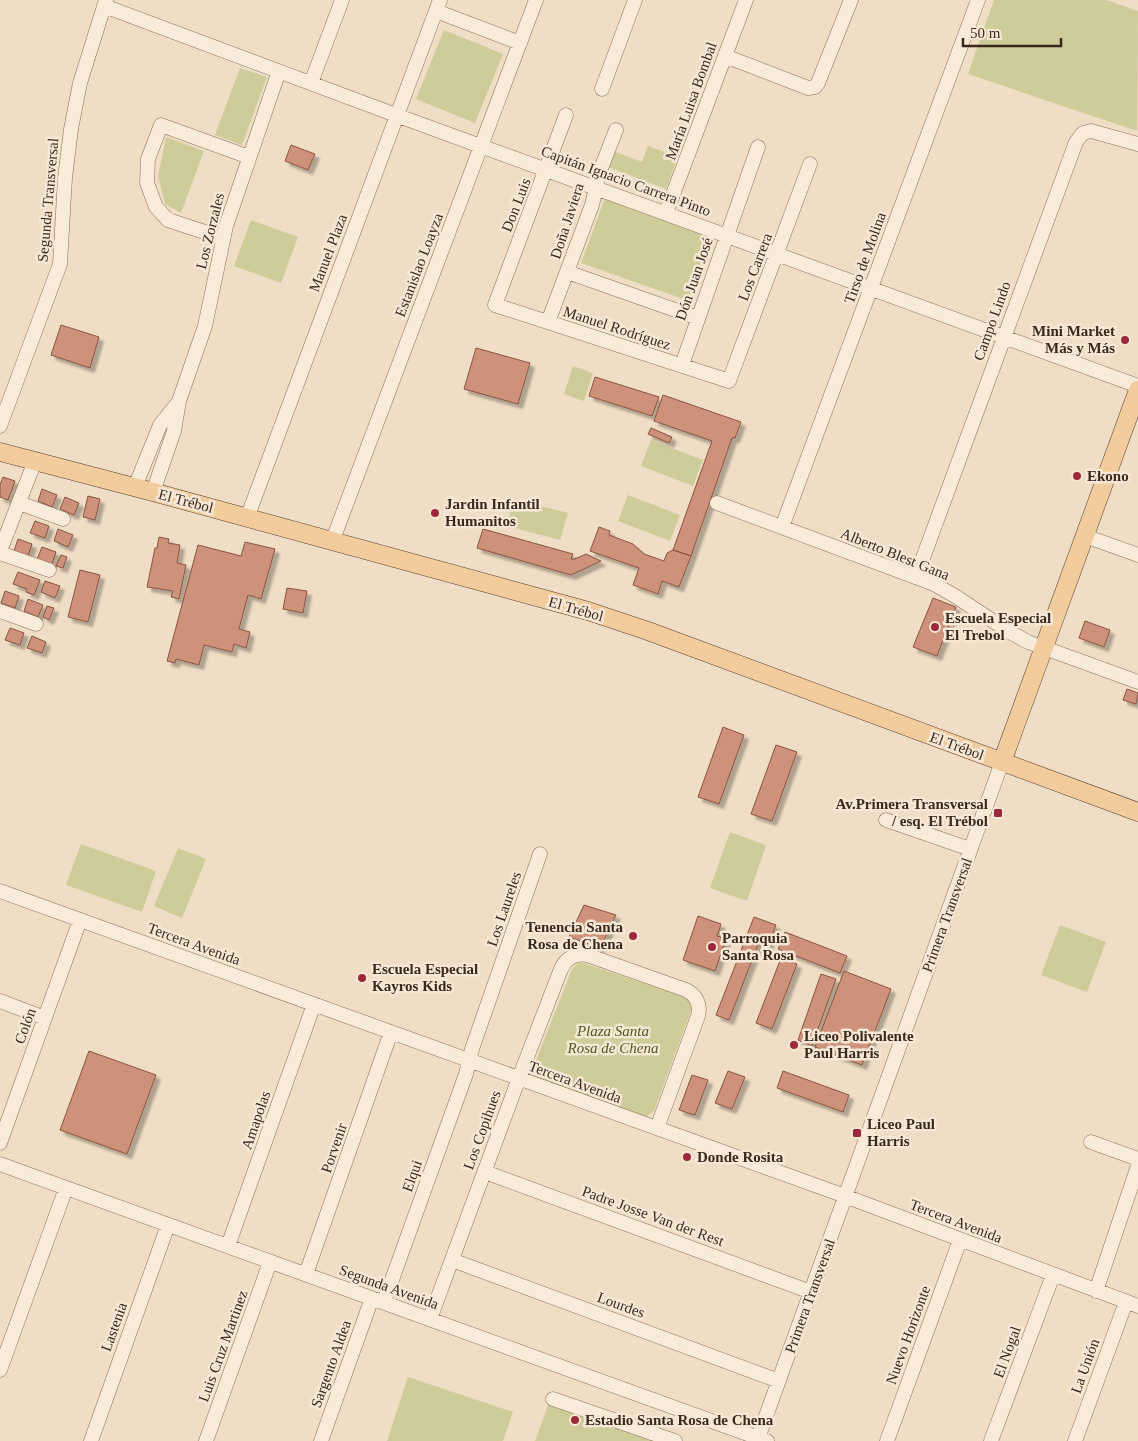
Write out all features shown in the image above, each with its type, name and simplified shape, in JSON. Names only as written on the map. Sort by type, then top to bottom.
[{"type":"main road","name":"Primera Transversal","points":[[1002,762],[1138,390]]},
{"type":"main road","name":"El Trébol","points":[[0,452],[135,487],[598,614],[1138,812]]},
{"type":"street","points":[[311,83],[342,0]]},
{"type":"street","name":"Estanislao Loayza","points":[[332,542],[536,0]]},
{"type":"street","points":[[602,89],[635,0]]},
{"type":"street","name":"María Luisa Bombal","points":[[666,213],[746,0]]},
{"type":"street","points":[[725,56],[808,88],[815,87],[818,84],[851,0]]},
{"type":"street","name":"Tirso de Molina","points":[[782,527],[978,0]]},
{"type":"street","name":"Capitán Ignacio Carrera Pinto","points":[[105,3],[397,115],[1138,386]]},
{"type":"street","name":"Segunda Transversal","points":[[0,426],[60,264],[65,178],[71,129],[80,83],[105,3]]},
{"type":"street","points":[[438,6],[520,43]]},
{"type":"street","name":"Manuel Plaza","points":[[247,518],[438,6]]},
{"type":"street","name":"Los Zorzales","points":[[153,492],[174,431],[179,401],[205,326],[223,238],[234,199],[279,71]]},
{"type":"street","name":"Don Luis","points":[[495,305],[566,115]]},
{"type":"street","points":[[223,238],[168,220],[156,207],[147,183],[148,159],[162,125],[249,157]]},
{"type":"street","name":"Doña Javiera","points":[[548,322],[592,205],[600,171],[616,130]]},
{"type":"street","name":"Campo Lindo","points":[[916,578],[1003,336],[1078,138],[1083,133],[1091,131],[1138,144]]},
{"type":"street","name":"Dón Juan José","points":[[682,365],[758,147]]},
{"type":"street","name":"Los Carrera","points":[[729,381],[810,164]]},
{"type":"street","points":[[567,272],[698,318]]},
{"type":"street","name":"Manuel Rodríguez","points":[[495,305],[729,381]]},
{"type":"street","name":"Los Zorzales","points":[[135,487],[160,426],[179,401]]},
{"type":"street","points":[[35,461],[0,552],[49,570]]},
{"type":"street","points":[[19,503],[63,519]]},
{"type":"street","name":"Alberto Blest Gana","points":[[717,503],[944,589],[1008,631],[1044,648],[1138,682]]},
{"type":"street","points":[[1085,536],[1138,555]]},
{"type":"street","points":[[0,611],[36,624]]},
{"type":"street","name":"Primera Transversal","points":[[761,1440],[779,1381],[1002,762]]},
{"type":"street","points":[[886,820],[970,849]]},
{"type":"street","name":"Los Laureles","points":[[470,1060],[540,854]]},
{"type":"street","name":"Tercera Avenida","points":[[0,891],[657,1128],[1132,1304]]},
{"type":"street","name":"Colón","points":[[0,1143],[80,920]]},
{"type":"street","name":"Los Copihues","points":[[430,1319],[561,969],[571,956],[587,955],[686,990],[697,1000],[699,1005],[698,1016],[657,1128]]},
{"type":"street","points":[[0,1001],[45,1018]]},
{"type":"street","name":"Amapolas","points":[[228,1246],[314,1004]]},
{"type":"street","name":"Porvenir","points":[[306,1274],[392,1032]]},
{"type":"street","name":"Elqui","points":[[378,1300],[470,1060]]},
{"type":"street","points":[[1091,1142],[1138,1159]]},
{"type":"street","name":"Segunda Avenida","points":[[0,1164],[761,1440]]},
{"type":"street","points":[[1096,1291],[1138,1166]]},
{"type":"street","name":"Padre Josse Van der Rest","points":[[484,1172],[811,1292]]},
{"type":"street","points":[[0,1370],[66,1188]]},
{"type":"street","name":"Lastenia","points":[[91,1441],[168,1225]]},
{"type":"street","name":"Nuevo Horizonte","points":[[886,1441],[960,1240]]},
{"type":"street","name":"Lourdes","points":[[452,1260],[779,1381]]},
{"type":"street","name":"Luis Cruz Martinez","points":[[206,1441],[270,1262]]},
{"type":"street","name":"El Nogal","points":[[991,1441],[1053,1274]]},
{"type":"street","name":"Sargento Aldea","points":[[321,1441],[378,1300]]},
{"type":"street","name":"La Unión","points":[[1075,1441],[1132,1304]]},
{"type":"street","points":[[554,1399],[676,1441]]},
{"type":"green space","points":[[994,0],[1106,0],[1138,11],[1137,131],[968,74]]},
{"type":"green space","points":[[444,30],[503,54],[475,123],[416,99]]},
{"type":"green space","points":[[240,68],[267,77],[242,145],[215,135]]},
{"type":"green space","points":[[166,137],[204,151],[181,213],[165,204],[158,176]]},
{"type":"green space","points":[[648,146],[678,157],[666,189],[608,167],[613,151],[642,162]]},
{"type":"green space","points":[[605,198],[716,237],[692,302],[581,263]]},
{"type":"green space","points":[[251,220],[298,237],[281,283],[234,266]]},
{"type":"green space","points":[[573,366],[593,373],[584,401],[564,394]]},
{"type":"green space","points":[[651,440],[703,460],[693,486],[641,466]]},
{"type":"green space","points":[[628,495],[680,515],[670,541],[618,521]]},
{"type":"green space","points":[[514,499],[568,513],[560,540],[507,526]]},
{"type":"green space","points":[[730,832],[766,845],[747,901],[710,888]]},
{"type":"green space","points":[[81,844],[156,871],[142,912],[66,885]]},
{"type":"green space","points":[[178,848],[206,859],[182,918],[154,906]]},
{"type":"green space","points":[[1060,925],[1106,942],[1087,992],[1041,975]]},
{"type":"green space","name":"Plaza Santa Rosa de Chena","points":[[578,963],[583,963],[685,997],[691,1002],[692,1008],[654,1111],[647,1116],[642,1117],[539,1079],[534,1073],[533,1068],[572,969]]},
{"type":"green space","points":[[408,1377],[513,1412],[503,1441],[387,1441]]},
{"type":"green space","name":"Estadio Santa Rosa de Chena","points":[[550,1400],[663,1441],[535,1441]]},
{"type":"building","points":[[291,145],[315,154],[308,170],[285,161]]},
{"type":"building","points":[[61,325],[99,337],[90,368],[51,355]]},
{"type":"building","points":[[476,348],[530,363],[518,404],[464,389]]},
{"type":"building","points":[[595,377],[659,397],[652,416],[589,396]]},
{"type":"building","points":[[663,395],[741,422],[735,438],[732,438],[691,556],[673,550],[712,441],[654,421]]},
{"type":"building","points":[[651,428],[672,437],[669,443],[648,434]]},
{"type":"building","points":[[3,477],[15,481],[8,500],[0,497],[0,485]]},
{"type":"building","points":[[42,489],[57,495],[52,507],[38,501]]},
{"type":"building","points":[[88,496],[100,499],[95,520],[83,517]]},
{"type":"building","points":[[65,497],[79,503],[74,515],[60,509]]},
{"type":"building","points":[[35,521],[49,526],[45,538],[30,533]]},
{"type":"building","points":[[599,527],[610,531],[609,535],[633,544],[644,554],[664,561],[667,553],[673,550],[691,556],[679,587],[662,581],[658,594],[633,585],[639,568],[590,551]]},
{"type":"building","points":[[58,529],[73,535],[68,547],[54,541]]},
{"type":"building","points":[[483,529],[573,554],[571,559],[586,554],[601,561],[571,575],[477,548]]},
{"type":"building","points":[[159,537],[169,539],[168,543],[180,545],[177,563],[186,565],[179,599],[171,597],[173,591],[147,587]]},
{"type":"building","points":[[18,539],[32,544],[28,556],[14,551]]},
{"type":"building","points":[[245,542],[275,549],[261,599],[248,595],[239,629],[250,632],[246,648],[234,644],[232,652],[204,645],[199,665],[176,659],[175,663],[167,661],[198,545],[241,556]]},
{"type":"building","points":[[42,547],[56,552],[52,564],[37,559]]},
{"type":"building","points":[[61,555],[67,557],[63,568],[56,566]]},
{"type":"building","points":[[80,570],[100,575],[88,622],[68,617]]},
{"type":"building","points":[[18,572],[40,580],[34,595],[26,592],[27,589],[13,584]]},
{"type":"building","points":[[45,581],[60,586],[55,598],[41,592]]},
{"type":"building","points":[[287,588],[307,591],[303,613],[283,609]]},
{"type":"building","points":[[5,591],[19,596],[15,608],[1,603]]},
{"type":"building","name":"Escuela Especial El Trebol","points":[[933,598],[956,607],[937,656],[913,647]]},
{"type":"building","points":[[28,599],[43,605],[38,617],[24,611]]},
{"type":"building","points":[[47,606],[54,608],[49,620],[43,617]]},
{"type":"building","points":[[1085,621],[1110,630],[1104,647],[1079,638]]},
{"type":"building","points":[[10,628],[24,633],[20,645],[5,640]]},
{"type":"building","points":[[32,636],[46,642],[42,653],[27,648]]},
{"type":"building","points":[[1127,689],[1138,693],[1136,704],[1123,700]]},
{"type":"building","points":[[723,727],[744,735],[719,804],[698,797]]},
{"type":"building","points":[[776,745],[797,752],[772,821],[751,814]]},
{"type":"building","points":[[584,905],[616,915],[600,948],[569,937]]},
{"type":"building","points":[[698,916],[721,924],[717,936],[726,939],[715,971],[683,960]]},
{"type":"building","points":[[754,917],[776,925],[768,945],[759,942],[729,1020],[716,1015]]},
{"type":"building","points":[[785,932],[847,956],[840,973],[778,949]]},
{"type":"building","points":[[781,958],[797,964],[772,1029],[756,1023]]},
{"type":"building","points":[[844,971],[891,989],[862,1065],[815,1047]]},
{"type":"building","points":[[821,974],[836,979],[812,1046],[798,1040]]},
{"type":"building","points":[[89,1051],[156,1075],[127,1154],[60,1130]]},
{"type":"building","points":[[728,1071],[745,1077],[732,1109],[715,1103]]},
{"type":"building","points":[[783,1071],[849,1095],[843,1112],[777,1088]]},
{"type":"building","points":[[692,1075],[708,1080],[695,1115],[679,1110]]},
{"type":"place","name":"Mini Market Más y Más","points":[[1125,340]]},
{"type":"place","name":"Ekono","points":[[1077,476]]},
{"type":"place","name":"Jardin Infantil Humanitos","points":[[435,513]]},
{"type":"place","name":"Escuela Especial El Trebol","points":[[935,627]]},
{"type":"place","name":"Av.Primera Transversal / esq. El Trébol","points":[[998,813]]},
{"type":"place","name":"Tenencia Santa Rosa de Chena","points":[[633,936]]},
{"type":"place","name":"Parroquia Santa Rosa","points":[[712,947]]},
{"type":"place","name":"Escuela Especial Kayros Kids","points":[[362,978]]},
{"type":"place","name":"Liceo Polivalente Paul Harris","points":[[794,1045]]},
{"type":"place","name":"Liceo Paul Harris","points":[[857,1133]]},
{"type":"place","name":"Donde Rosita","points":[[687,1157]]},
{"type":"place","name":"Estadio Santa Rosa de Chena","points":[[575,1420]]}]
